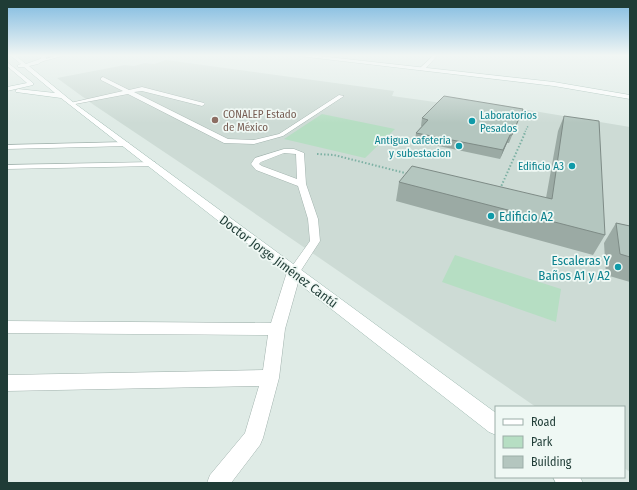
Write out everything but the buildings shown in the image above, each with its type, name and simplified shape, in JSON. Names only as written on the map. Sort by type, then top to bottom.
[{"type":"main road","points":[[7,90],[31,84],[24,78]]},
{"type":"main road","name":"Doctor Jorge Jiménez Cantú","points":[[39,78],[495,424]]},
{"type":"main road","points":[[500,78],[554,84],[630,97]]},
{"type":"main road","points":[[7,90],[38,92],[67,100]]},
{"type":"main road","points":[[218,483],[253,438],[270,378],[278,329],[294,272]]},
{"type":"main road","points":[[7,327],[278,329]]},
{"type":"main road","points":[[7,383],[270,378]]},
{"type":"lane","points":[[104,79],[127,92],[227,141],[254,142],[281,135],[341,96]]},
{"type":"lane","points":[[67,100],[142,89],[202,104]]},
{"type":"lane","points":[[7,147],[126,144]]},
{"type":"lane","points":[[294,272],[315,241],[313,219],[302,184],[300,153],[294,150],[284,150],[258,160],[255,164],[259,168],[302,184]]},
{"type":"lane","points":[[7,167],[152,164]]},
{"type":"path","points":[[497,190],[501,188],[528,126]]},
{"type":"path","points":[[300,153],[334,155],[416,175]]},
{"type":"shaded area","points":[[57,78],[297,78],[394,91],[392,96],[471,107],[474,101],[630,127],[630,472],[625,469],[625,406],[535,406],[212,184],[94,105]]},
{"type":"green space","points":[[322,114],[395,129],[365,158],[284,139]]},
{"type":"green space","points":[[455,255],[561,289],[556,322],[442,282]]},
{"type":"place","name":"CONALEP Estado de México","points":[[215,120]]},
{"type":"place","name":"Laboratorios Pesados","points":[[472,121]]},
{"type":"place","name":"Antigua cafeteria y subestacion","points":[[459,146]]},
{"type":"place","name":"Edificio A3","points":[[572,166]]},
{"type":"place","name":"Edificio A2","points":[[491,216]]},
{"type":"place","name":"Escaleras Y Baños A1 y A2","points":[[618,267]]}]
